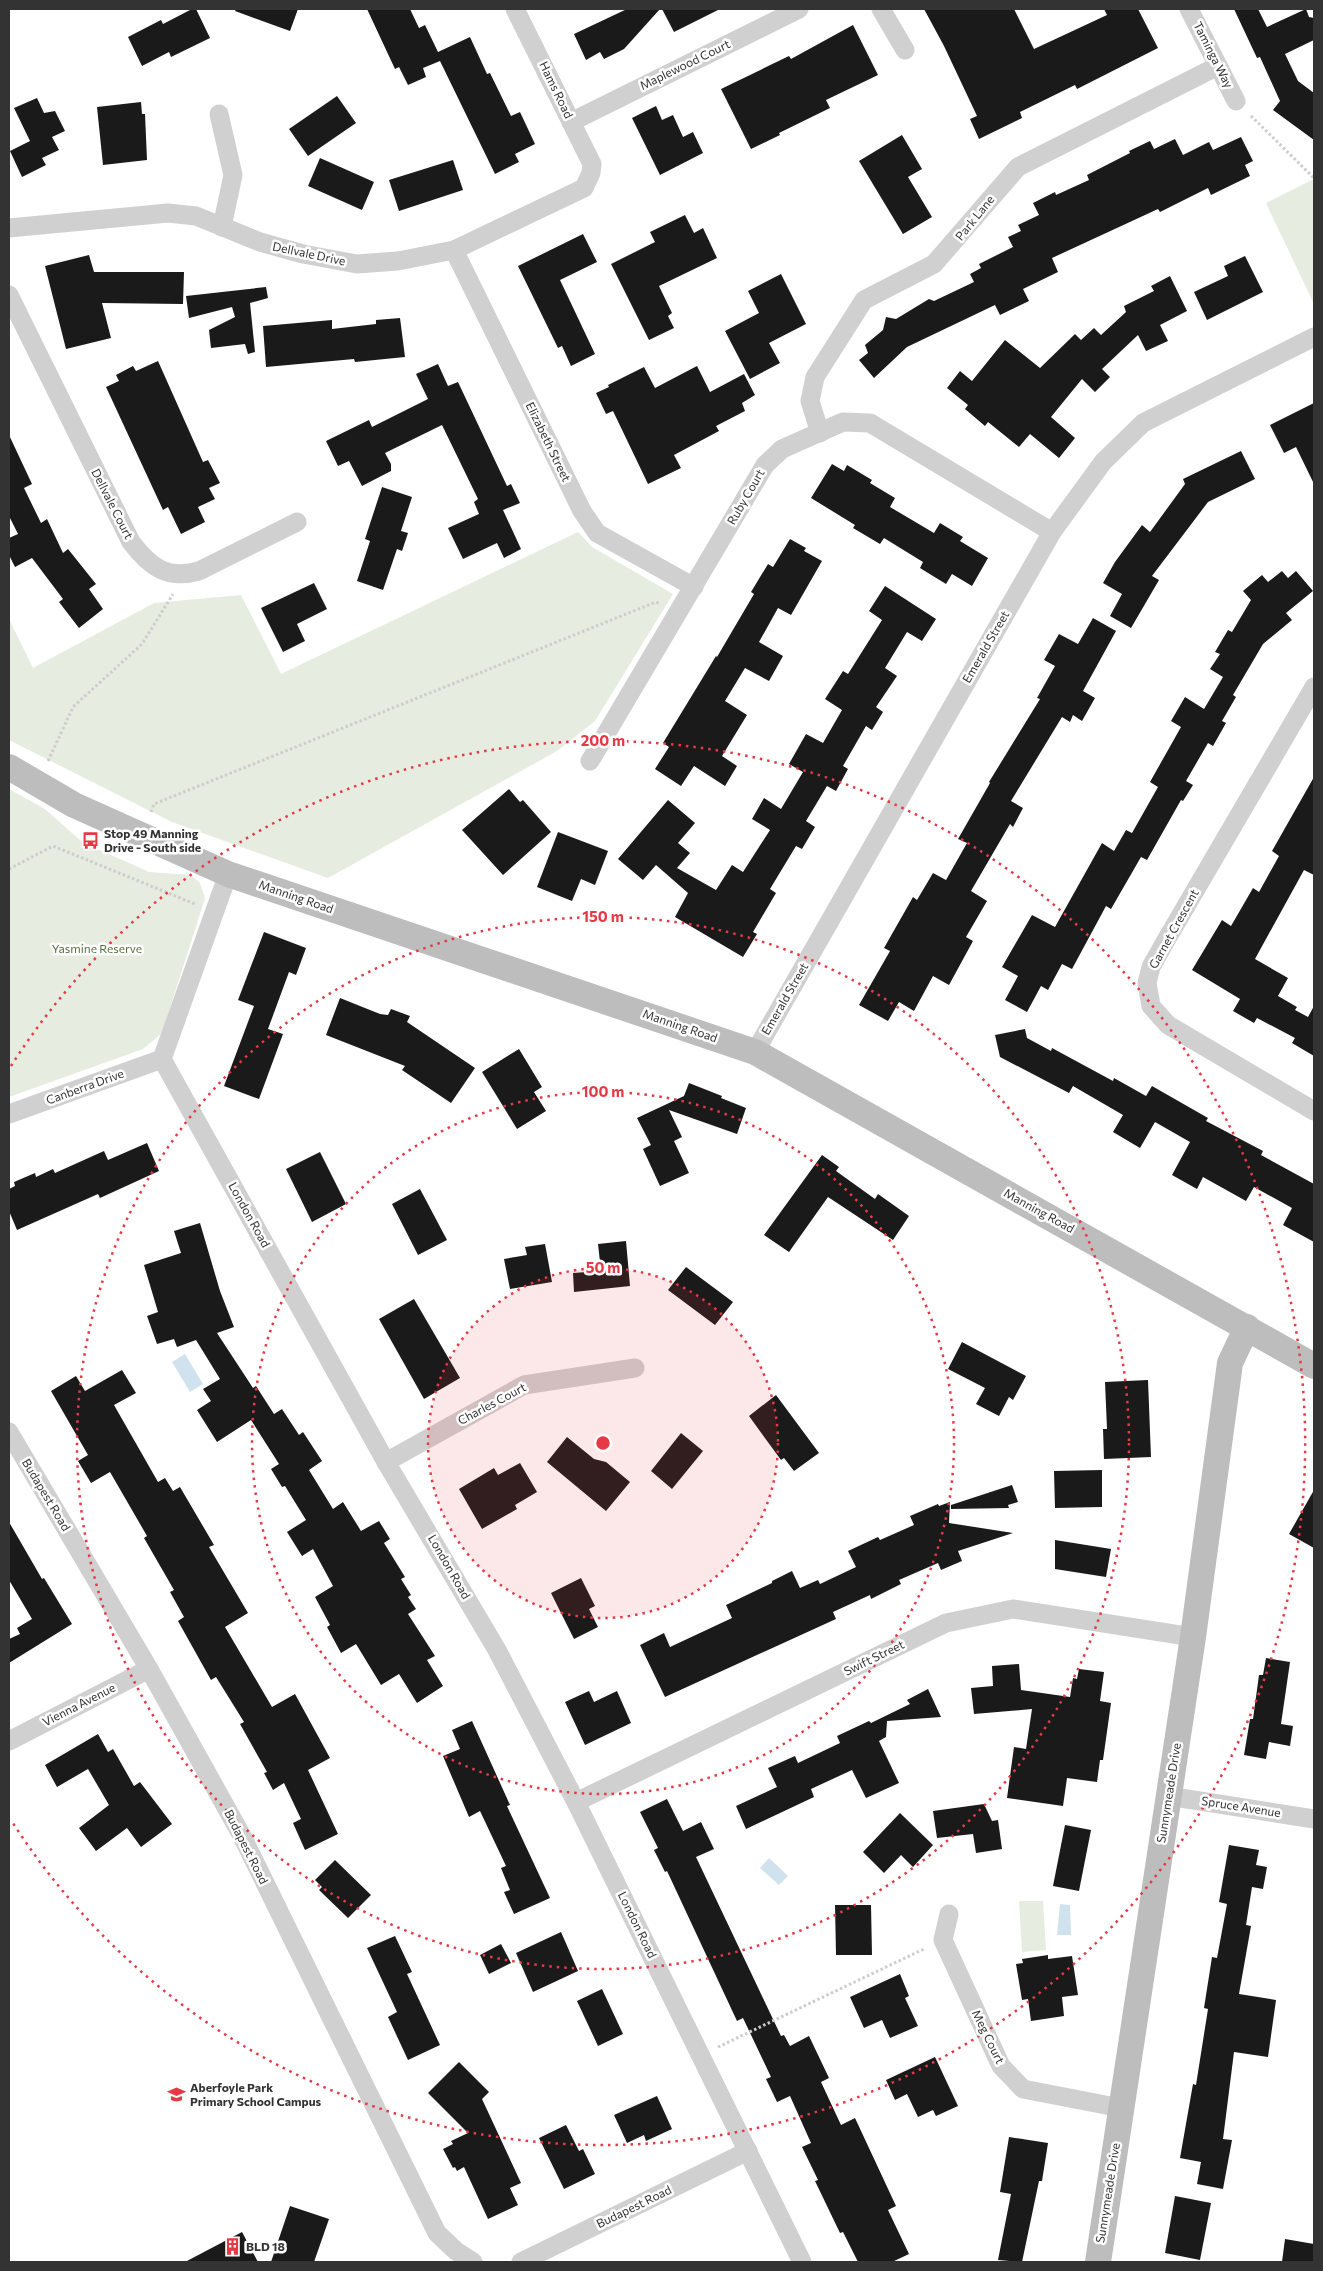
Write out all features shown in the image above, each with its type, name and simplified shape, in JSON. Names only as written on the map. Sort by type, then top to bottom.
[{"type":"street","name":"Hams Road","points":[[515,9],[592,164],[591,173]]},
{"type":"street","name":"Maplewood Court","points":[[571,122],[799,9]]},
{"type":"street","points":[[881,9],[905,50]]},
{"type":"street","name":"Taminga Way","points":[[1189,9],[1236,101]]},
{"type":"street","name":"Park Lane","points":[[820,433],[810,401],[815,377],[864,300],[934,264],[1018,167],[1218,66]]},
{"type":"street","points":[[219,114],[233,175],[222,227]]},
{"type":"street","name":"Dellvale Drive","points":[[9,228],[168,213],[196,216],[260,242],[303,254],[357,264],[398,261],[454,250],[584,188],[591,173]]},
{"type":"street","name":"Elizabeth Street","points":[[454,250],[582,511],[597,533],[694,587]]},
{"type":"street","name":"Dellvale Court","points":[[9,295],[130,542],[144,559],[165,572],[185,575]]},
{"type":"street","name":"Emerald Street","points":[[755,1052],[1052,532],[1103,462],[1143,423],[1314,338]]},
{"type":"street","name":"Ruby Court","points":[[590,761],[764,465],[782,449],[843,422],[870,423],[1052,532]]},
{"type":"street","points":[[185,575],[199,571],[297,522]]},
{"type":"street","name":"Garnet Crescent","points":[[1314,687],[1165,942],[1151,967],[1147,983],[1151,1006],[1168,1025],[1314,1111]]},
{"type":"street","name":"Manning Road","points":[[9,768],[74,805],[228,874],[755,1052],[1314,1366]]},
{"type":"street","points":[[162,1059],[228,874]]},
{"type":"street","name":"Canberra Drive","points":[[9,1114],[162,1059]]},
{"type":"street","name":"London Road","points":[[162,1059],[386,1462],[497,1650],[576,1802],[802,2262]]},
{"type":"street","name":"Sunnymeade Drive","points":[[1098,2262],[1193,1637],[1230,1363],[1247,1327]]},
{"type":"street","name":"Charles Court","points":[[386,1462],[524,1385],[635,1368]]},
{"type":"street","name":"Budapest Road","points":[[9,1432],[149,1669],[242,1836],[437,2233],[456,2251],[473,2262]]},
{"type":"street","name":"Swift Street","points":[[576,1802],[946,1624],[1013,1608],[1193,1637]]},
{"type":"street","name":"Vienna Avenue","points":[[9,1741],[149,1669]]},
{"type":"street","name":"Spruce Avenue","points":[[1168,1796],[1314,1818]]},
{"type":"street","points":[[943,1940],[949,1914]]},
{"type":"street","name":"Meg Court","points":[[943,1940],[1000,2066],[1023,2089],[1121,2108]]},
{"type":"street","name":"Budapest Road","points":[[521,2262],[748,2151]]},
{"type":"path","points":[[1236,101],[1314,178]]},
{"type":"path","points":[[37,784],[73,707],[142,644],[185,575]]},
{"type":"path","points":[[142,836],[154,804],[656,602],[678,614]]},
{"type":"path","points":[[9,869],[53,846],[214,912]]},
{"type":"path","points":[[701,2055],[943,1940]]},
{"type":"green space","points":[[1314,179],[1314,304],[1266,203]]},
{"type":"green space","points":[[578,532],[592,547],[673,594],[595,721],[557,751],[328,878],[172,822],[9,740],[9,619],[33,668],[154,603],[241,595],[281,674]]},
{"type":"green space","name":"Yasmine Reserve","points":[[9,789],[45,809],[82,842],[149,872],[191,875],[200,883],[205,898],[162,1033],[143,1049],[9,1097]]},
{"type":"green space","points":[[1019,1901],[1043,1901],[1046,1950],[1022,1952]]},
{"type":"water","points":[[185,1354],[203,1384],[190,1392],[172,1362]]},
{"type":"water","points":[[769,1858],[788,1876],[779,1885],[760,1868]]},
{"type":"water","points":[[1060,1904],[1070,1905],[1071,1935],[1057,1935]]},
{"type":"building","points":[[192,9],[196,9],[210,38],[171,57],[169,52],[142,66],[128,37],[161,20],[163,24]]},
{"type":"building","points":[[236,9],[298,9],[290,31],[235,11]]},
{"type":"building","points":[[367,9],[410,9],[419,28],[425,25],[438,52],[470,37],[487,74],[490,73],[511,116],[520,112],[535,144],[515,154],[519,162],[495,174],[440,61],[423,68],[426,77],[408,85],[399,67],[395,69]]},
{"type":"building","points":[[627,9],[660,9],[624,49],[604,59],[600,52],[586,60],[574,34]]},
{"type":"building","points":[[662,9],[720,9],[674,32]]},
{"type":"building","points":[[924,9],[1014,9],[1034,49],[1107,15],[1104,9],[1138,9],[1158,48],[1077,89],[1075,85],[1020,112],[1022,118],[979,139],[970,119],[977,116]]},
{"type":"building","points":[[1234,9],[1258,9],[1267,27],[1306,9],[1309,17],[1314,18],[1314,40],[1285,54],[1298,81],[1314,93],[1314,140],[1273,110],[1280,101],[1260,57],[1257,58]]},
{"type":"building","points":[[853,25],[878,75],[826,100],[830,108],[751,149],[721,89],[789,56],[791,59]]},
{"type":"building","points":[[337,96],[356,123],[308,156],[289,129]]},
{"type":"building","points":[[37,98],[44,113],[55,111],[65,131],[52,137],[59,150],[42,158],[46,165],[22,177],[10,151],[30,141],[14,108]]},
{"type":"building","points":[[141,102],[142,114],[145,114],[147,160],[103,165],[97,107]]},
{"type":"building","points":[[656,106],[662,120],[673,115],[683,137],[693,132],[703,153],[660,175],[632,118]]},
{"type":"building","points":[[902,135],[922,169],[908,177],[932,217],[903,234],[859,161]]},
{"type":"building","points":[[1241,137],[1253,161],[1245,165],[1250,176],[1211,195],[1208,188],[1160,212],[1158,209],[1052,258],[1058,272],[1023,289],[1029,301],[1000,315],[995,305],[907,347],[874,378],[859,360],[868,353],[865,345],[883,330],[886,317],[896,319],[929,299],[934,301],[974,282],[970,274],[981,268],[979,264],[1013,247],[1008,237],[1021,231],[1018,225],[1039,215],[1033,203],[1055,192],[1056,195],[1089,180],[1087,175],[1150,141],[1154,149],[1175,139],[1183,155],[1209,142],[1213,150]]},
{"type":"building","points":[[320,158],[374,182],[362,210],[308,186]]},
{"type":"building","points":[[453,160],[463,190],[399,211],[389,180]]},
{"type":"building","points":[[685,215],[694,233],[703,228],[717,258],[659,286],[672,313],[668,316],[674,328],[649,340],[611,264],[655,242],[650,232]]},
{"type":"building","points":[[583,234],[597,262],[560,280],[595,354],[571,366],[562,346],[558,348],[518,266]]},
{"type":"building","points":[[89,255],[94,272],[184,272],[183,304],[102,303],[111,338],[66,349],[45,266]]},
{"type":"building","points":[[1245,256],[1263,292],[1207,320],[1194,292],[1228,276],[1224,266]]},
{"type":"building","points":[[781,274],[806,324],[769,343],[780,363],[750,379],[725,331],[759,313],[748,291]]},
{"type":"building","points":[[1170,276],[1187,311],[1160,325],[1168,341],[1146,351],[1138,335],[1102,369],[1110,377],[1095,392],[1082,379],[1051,417],[1075,438],[1059,458],[1030,434],[1019,447],[988,422],[985,426],[965,409],[968,405],[947,388],[960,371],[972,381],[1005,340],[1040,368],[1075,334],[1081,340],[1094,328],[1101,335],[1126,312],[1124,306],[1154,291],[1151,286]]},
{"type":"building","points":[[266,287],[268,298],[250,303],[255,352],[248,354],[245,344],[211,348],[209,330],[235,317],[232,307],[189,318],[186,296]]},
{"type":"building","points":[[400,318],[405,357],[355,362],[354,359],[266,367],[263,326],[332,320],[332,329],[376,324],[376,320]]},
{"type":"building","points":[[158,361],[203,462],[208,460],[220,483],[209,488],[215,499],[198,507],[205,522],[181,534],[168,507],[163,510],[106,387],[119,381],[116,375],[133,366],[136,371]]},
{"type":"building","points":[[438,364],[448,386],[458,382],[507,486],[511,484],[520,503],[503,510],[521,549],[504,558],[497,543],[463,559],[448,528],[479,514],[474,502],[478,499],[442,425],[385,453],[391,464],[391,471],[362,486],[349,461],[338,466],[326,441],[369,420],[372,427],[428,399],[416,374]]},
{"type":"building","points":[[697,366],[710,392],[744,374],[755,395],[742,403],[745,411],[716,426],[719,431],[674,455],[681,468],[648,484],[613,411],[606,414],[596,393],[644,367],[655,388]]},
{"type":"building","points":[[1314,403],[1314,484],[1296,447],[1284,453],[1270,425]]},
{"type":"building","points":[[9,435],[32,484],[24,488],[41,523],[47,519],[63,553],[68,549],[96,584],[89,589],[103,609],[79,628],[59,602],[63,599],[32,558],[15,567],[9,555],[9,538],[18,534],[9,516]]},
{"type":"building","points":[[1241,451],[1255,479],[1208,502],[1152,576],[1159,580],[1131,628],[1110,616],[1122,594],[1103,583],[1115,562],[1142,525],[1150,532],[1185,484],[1183,479]]},
{"type":"building","points":[[832,464],[844,471],[847,465],[872,480],[870,483],[895,498],[890,507],[934,533],[940,523],[963,537],[960,541],[988,558],[972,586],[952,574],[946,584],[920,568],[923,562],[884,538],[880,544],[853,528],[855,525],[811,498]]},
{"type":"building","points":[[382,487],[412,497],[401,531],[408,533],[402,551],[397,549],[383,590],[357,581],[370,541],[365,539]]},
{"type":"building","points":[[790,539],[806,548],[804,551],[822,561],[791,615],[778,608],[759,642],[783,656],[769,681],[745,668],[725,701],[747,715],[722,756],[737,766],[725,786],[694,766],[681,786],[655,769],[669,747],[663,743],[754,594],[751,592],[768,564],[773,567]]},
{"type":"building","points":[[1282,571],[1288,578],[1296,571],[1313,591],[1286,613],[1292,620],[1263,644],[1233,695],[1236,697],[1222,721],[1226,723],[1213,746],[1208,743],[1186,781],[1193,785],[1183,801],[1181,800],[1147,860],[1141,857],[1111,909],[1106,906],[1072,969],[1062,964],[1048,990],[1041,986],[1027,1012],[1005,1000],[1018,976],[1002,967],[1032,915],[1055,927],[1102,843],[1114,851],[1126,830],[1132,833],[1158,787],[1150,782],[1181,727],[1171,721],[1185,697],[1204,709],[1223,677],[1210,669],[1220,654],[1215,652],[1228,630],[1232,632],[1251,600],[1243,591],[1262,575],[1268,582]]},
{"type":"building","points":[[314,583],[327,609],[297,624],[305,641],[283,652],[261,608]]},
{"type":"building","points":[[885,586],[936,619],[922,641],[907,632],[885,668],[897,676],[876,707],[883,712],[872,730],[866,726],[843,766],[848,769],[836,791],[827,786],[806,821],[815,827],[802,849],[796,846],[770,889],[776,893],[753,932],[757,934],[743,957],[675,917],[688,893],[656,865],[643,880],[618,859],[668,800],[695,823],[678,843],[690,853],[677,868],[716,890],[732,865],[743,872],[770,830],[752,819],[764,798],[781,809],[803,772],[789,764],[806,734],[823,743],[842,710],[825,699],[843,671],[848,674],[882,620],[869,611]]},
{"type":"building","points":[[1093,618],[1116,631],[1083,691],[1095,698],[1082,721],[1073,715],[1070,722],[1062,717],[1011,801],[1023,808],[1013,827],[1010,824],[971,891],[987,901],[966,937],[973,941],[949,985],[933,976],[914,1011],[899,1002],[888,1021],[859,1005],[890,951],[884,948],[913,897],[917,900],[933,873],[946,880],[967,843],[958,839],[989,782],[1040,699],[1037,698],[1055,666],[1044,660],[1059,634],[1078,644]]},
{"type":"building","points":[[1314,777],[1314,875],[1304,870],[1255,959],[1288,978],[1278,996],[1297,1007],[1295,1010],[1308,1017],[1314,1006],[1314,1056],[1292,1043],[1295,1038],[1257,1018],[1254,1023],[1233,1011],[1240,999],[1192,970],[1222,920],[1231,926],[1253,888],[1259,892],[1279,856],[1272,851]]},
{"type":"building","points":[[509,789],[520,802],[523,800],[551,832],[503,875],[462,830]]},
{"type":"building","points":[[558,832],[608,851],[595,885],[581,879],[572,901],[537,887]]},
{"type":"building","points":[[264,932],[306,948],[296,975],[289,972],[268,1029],[283,1034],[259,1099],[224,1086],[254,1006],[238,1000]]},
{"type":"building","points":[[340,998],[380,1014],[388,1015],[391,1009],[410,1016],[407,1022],[475,1068],[451,1103],[402,1070],[405,1066],[326,1035]]},
{"type":"building","points":[[1025,1029],[1027,1038],[1051,1051],[1052,1048],[1113,1081],[1114,1078],[1146,1096],[1152,1086],[1208,1118],[1206,1121],[1263,1151],[1261,1155],[1314,1184],[1314,1242],[1283,1225],[1292,1208],[1254,1187],[1246,1201],[1203,1177],[1197,1189],[1172,1175],[1190,1142],[1155,1122],[1140,1148],[1113,1132],[1123,1115],[1073,1086],[1069,1093],[1000,1057],[995,1035]]},
{"type":"building","points":[[519,1049],[542,1087],[534,1092],[546,1111],[517,1129],[482,1072]]},
{"type":"building","points":[[689,1083],[746,1108],[737,1134],[669,1110],[682,1137],[674,1141],[689,1173],[660,1186],[643,1149],[651,1145],[637,1118],[684,1096]]},
{"type":"building","points":[[147,1143],[159,1171],[100,1198],[98,1194],[17,1230],[9,1211],[9,1189],[15,1186],[14,1182],[35,1173],[36,1177],[53,1169],[55,1173],[104,1151],[108,1160]]},
{"type":"building","points":[[320,1152],[346,1204],[312,1222],[286,1169]]},
{"type":"building","points":[[822,1155],[839,1167],[836,1171],[875,1199],[878,1194],[909,1216],[893,1240],[828,1197],[789,1252],[764,1235]]},
{"type":"building","points":[[420,1189],[447,1240],[418,1255],[392,1204]]},
{"type":"building","points":[[200,1223],[220,1291],[234,1327],[217,1333],[253,1388],[256,1386],[274,1414],[282,1409],[299,1435],[303,1432],[322,1461],[309,1470],[333,1509],[343,1502],[361,1531],[379,1521],[390,1539],[384,1543],[405,1577],[401,1579],[411,1595],[408,1597],[416,1609],[408,1614],[435,1656],[427,1660],[443,1686],[417,1703],[399,1674],[381,1685],[356,1644],[341,1653],[327,1627],[330,1625],[315,1597],[333,1586],[313,1549],[302,1556],[287,1532],[306,1520],[285,1486],[282,1487],[271,1469],[279,1464],[251,1420],[217,1442],[197,1410],[211,1401],[203,1389],[220,1379],[196,1340],[177,1347],[174,1339],[157,1344],[147,1316],[158,1312],[144,1265],[181,1253],[174,1231]]},
{"type":"building","points":[[626,1241],[630,1286],[574,1292],[573,1273],[601,1271],[598,1244]]},
{"type":"building","points":[[545,1244],[552,1282],[510,1289],[504,1259],[527,1255],[525,1247]]},
{"type":"building","points":[[686,1267],[733,1302],[715,1325],[668,1290]]},
{"type":"building","points":[[414,1299],[460,1378],[424,1399],[379,1319]]},
{"type":"building","points":[[962,1342],[1026,1376],[1013,1400],[1009,1397],[999,1416],[976,1404],[985,1388],[948,1369]]},
{"type":"building","points":[[122,1370],[136,1393],[114,1405],[158,1482],[165,1478],[173,1491],[180,1487],[214,1545],[209,1547],[248,1613],[225,1627],[272,1707],[295,1694],[330,1758],[308,1770],[338,1834],[305,1850],[293,1823],[301,1819],[284,1783],[273,1790],[264,1773],[267,1772],[240,1724],[244,1722],[216,1677],[211,1680],[178,1621],[184,1617],[170,1592],[174,1590],[144,1538],[147,1536],[110,1472],[91,1483],[78,1461],[88,1455],[51,1391],[76,1376],[85,1391]]},
{"type":"building","points":[[1148,1380],[1151,1457],[1104,1459],[1103,1429],[1107,1429],[1105,1382]]},
{"type":"building","points":[[776,1395],[819,1453],[794,1471],[784,1458],[781,1460],[749,1416]]},
{"type":"building","points":[[681,1433],[703,1451],[672,1489],[651,1471]]},
{"type":"building","points":[[567,1437],[594,1459],[606,1462],[630,1482],[606,1511],[547,1462]]},
{"type":"building","points":[[520,1463],[537,1492],[515,1505],[517,1509],[482,1529],[459,1489],[494,1468],[498,1475]]},
{"type":"building","points":[[1102,1470],[1102,1507],[1055,1508],[1054,1471]]},
{"type":"building","points":[[1012,1485],[1018,1502],[1008,1505],[1009,1508],[951,1509],[951,1505]]},
{"type":"building","points":[[1314,1490],[1314,1548],[1289,1534]]},
{"type":"building","points":[[950,1502],[949,1523],[1013,1533],[958,1551],[962,1561],[941,1570],[938,1563],[899,1580],[901,1584],[871,1599],[870,1595],[833,1612],[836,1619],[665,1697],[640,1645],[664,1633],[670,1647],[732,1618],[726,1605],[772,1583],[772,1581],[792,1571],[800,1588],[818,1580],[820,1584],[856,1567],[848,1551],[878,1537],[880,1540],[914,1525],[910,1516],[938,1504],[939,1506]]},
{"type":"building","points":[[9,1522],[42,1579],[44,1578],[72,1624],[9,1663],[9,1639],[20,1634],[17,1628],[32,1619],[9,1580]]},
{"type":"building","points":[[1055,1540],[1111,1549],[1106,1577],[1055,1569]]},
{"type":"building","points":[[581,1578],[595,1606],[589,1609],[598,1627],[574,1639],[551,1593]]},
{"type":"building","points":[[1266,1658],[1290,1662],[1281,1724],[1293,1726],[1290,1746],[1269,1742],[1266,1759],[1244,1755],[1250,1719],[1253,1719],[1259,1675],[1263,1675]]},
{"type":"building","points":[[1019,1664],[1021,1690],[1070,1697],[1073,1678],[1077,1679],[1079,1669],[1104,1672],[1100,1701],[1111,1703],[1103,1760],[1100,1760],[1097,1782],[1067,1778],[1063,1806],[1007,1798],[1014,1747],[1026,1749],[1032,1709],[974,1714],[971,1688],[993,1686],[992,1666]]},
{"type":"building","points":[[928,1689],[941,1717],[887,1721],[886,1737],[879,1741],[899,1783],[866,1798],[852,1770],[811,1789],[814,1797],[746,1829],[736,1806],[777,1787],[768,1768],[795,1756],[798,1763],[840,1743],[837,1736],[869,1721],[871,1723],[910,1704],[907,1700]]},
{"type":"building","points":[[589,1691],[594,1702],[617,1691],[631,1723],[585,1745],[565,1702]]},
{"type":"building","points":[[472,1721],[510,1805],[507,1806],[550,1898],[514,1914],[504,1892],[510,1890],[501,1868],[506,1866],[480,1811],[469,1817],[443,1756],[460,1749],[452,1730]]},
{"type":"building","points":[[98,1734],[108,1752],[113,1749],[134,1786],[140,1782],[172,1824],[141,1847],[127,1828],[96,1851],[79,1828],[109,1805],[88,1769],[57,1787],[45,1765]]},
{"type":"building","points":[[667,1799],[683,1831],[701,1822],[714,1849],[696,1857],[781,2036],[784,2035],[790,2046],[809,2036],[829,2078],[821,2082],[841,2125],[855,2118],[896,2206],[888,2210],[909,2254],[892,2262],[858,2262],[843,2232],[840,2233],[815,2181],[818,2180],[802,2147],[811,2143],[790,2096],[777,2102],[766,2079],[771,2077],[743,2018],[737,2021],[667,1871],[665,1872],[654,1850],[658,1848],[640,1812]]},
{"type":"building","points":[[984,1804],[992,1821],[998,1820],[1002,1849],[976,1853],[973,1834],[937,1838],[933,1811]]},
{"type":"building","points":[[900,1813],[933,1845],[913,1867],[901,1855],[884,1873],[863,1852]]},
{"type":"building","points":[[1065,1825],[1091,1830],[1079,1891],[1053,1886]]},
{"type":"building","points":[[1229,1845],[1259,1850],[1256,1865],[1267,1867],[1263,1889],[1252,1887],[1246,1925],[1251,1926],[1239,1994],[1276,2000],[1268,2057],[1234,2052],[1223,2139],[1232,2140],[1223,2189],[1197,2184],[1201,2162],[1180,2158],[1193,2084],[1196,2085],[1208,2009],[1204,2008],[1212,1957],[1217,1958],[1227,1904],[1219,1902]]},
{"type":"building","points":[[335,1860],[371,1895],[348,1918],[319,1890],[322,1887],[315,1880]]},
{"type":"building","points":[[835,1905],[871,1905],[872,1955],[836,1955]]},
{"type":"building","points":[[561,1932],[578,1971],[533,1992],[516,1953]]},
{"type":"building","points":[[395,1936],[412,1972],[407,1974],[440,2045],[408,2060],[388,2017],[397,2012],[367,1948]]},
{"type":"building","points":[[501,1944],[511,1963],[489,1974],[480,1955]]},
{"type":"building","points":[[1048,1955],[1048,1959],[1072,1956],[1078,1995],[1062,1997],[1064,2016],[1031,2021],[1028,1999],[1022,2000],[1016,1964],[1023,1963],[1022,1959]]},
{"type":"building","points":[[900,1974],[909,1996],[905,1998],[918,2026],[890,2038],[882,2020],[864,2028],[850,1997]]},
{"type":"building","points":[[602,1989],[623,2034],[598,2046],[577,2001]]},
{"type":"building","points":[[935,2057],[958,2106],[936,2116],[933,2110],[918,2117],[907,2094],[895,2100],[886,2080]]},
{"type":"building","points":[[459,2062],[489,2092],[482,2099],[521,2183],[510,2188],[518,2205],[488,2219],[464,2167],[457,2171],[455,2167],[453,2168],[443,2149],[453,2144],[451,2141],[468,2133],[428,2093]]},
{"type":"building","points":[[657,2096],[672,2129],[646,2141],[644,2135],[627,2143],[614,2115]]},
{"type":"building","points":[[566,2125],[579,2151],[583,2149],[595,2174],[564,2189],[539,2138]]},
{"type":"building","points":[[1009,2137],[1048,2143],[1042,2181],[1039,2181],[1022,2262],[998,2260],[1011,2194],[1000,2192]]},
{"type":"building","points":[[1175,2196],[1211,2203],[1200,2260],[1165,2253]]},
{"type":"building","points":[[290,2206],[329,2219],[314,2262],[271,2262]]},
{"type":"building","name":"BLD 18","points":[[242,2232],[258,2262],[185,2262]]},
{"type":"building","points":[[1285,2239],[1314,2244],[1314,2262],[1282,2262]]},
{"type":"place","name":"Stop 49 Manning Drive - South side","points":[[90,841]]},
{"type":"place","name":"Aberfoyle Park Primary School Campus","points":[[176,2095]]},
{"type":"place","name":"BLD 18","points":[[232,2247]]}]
